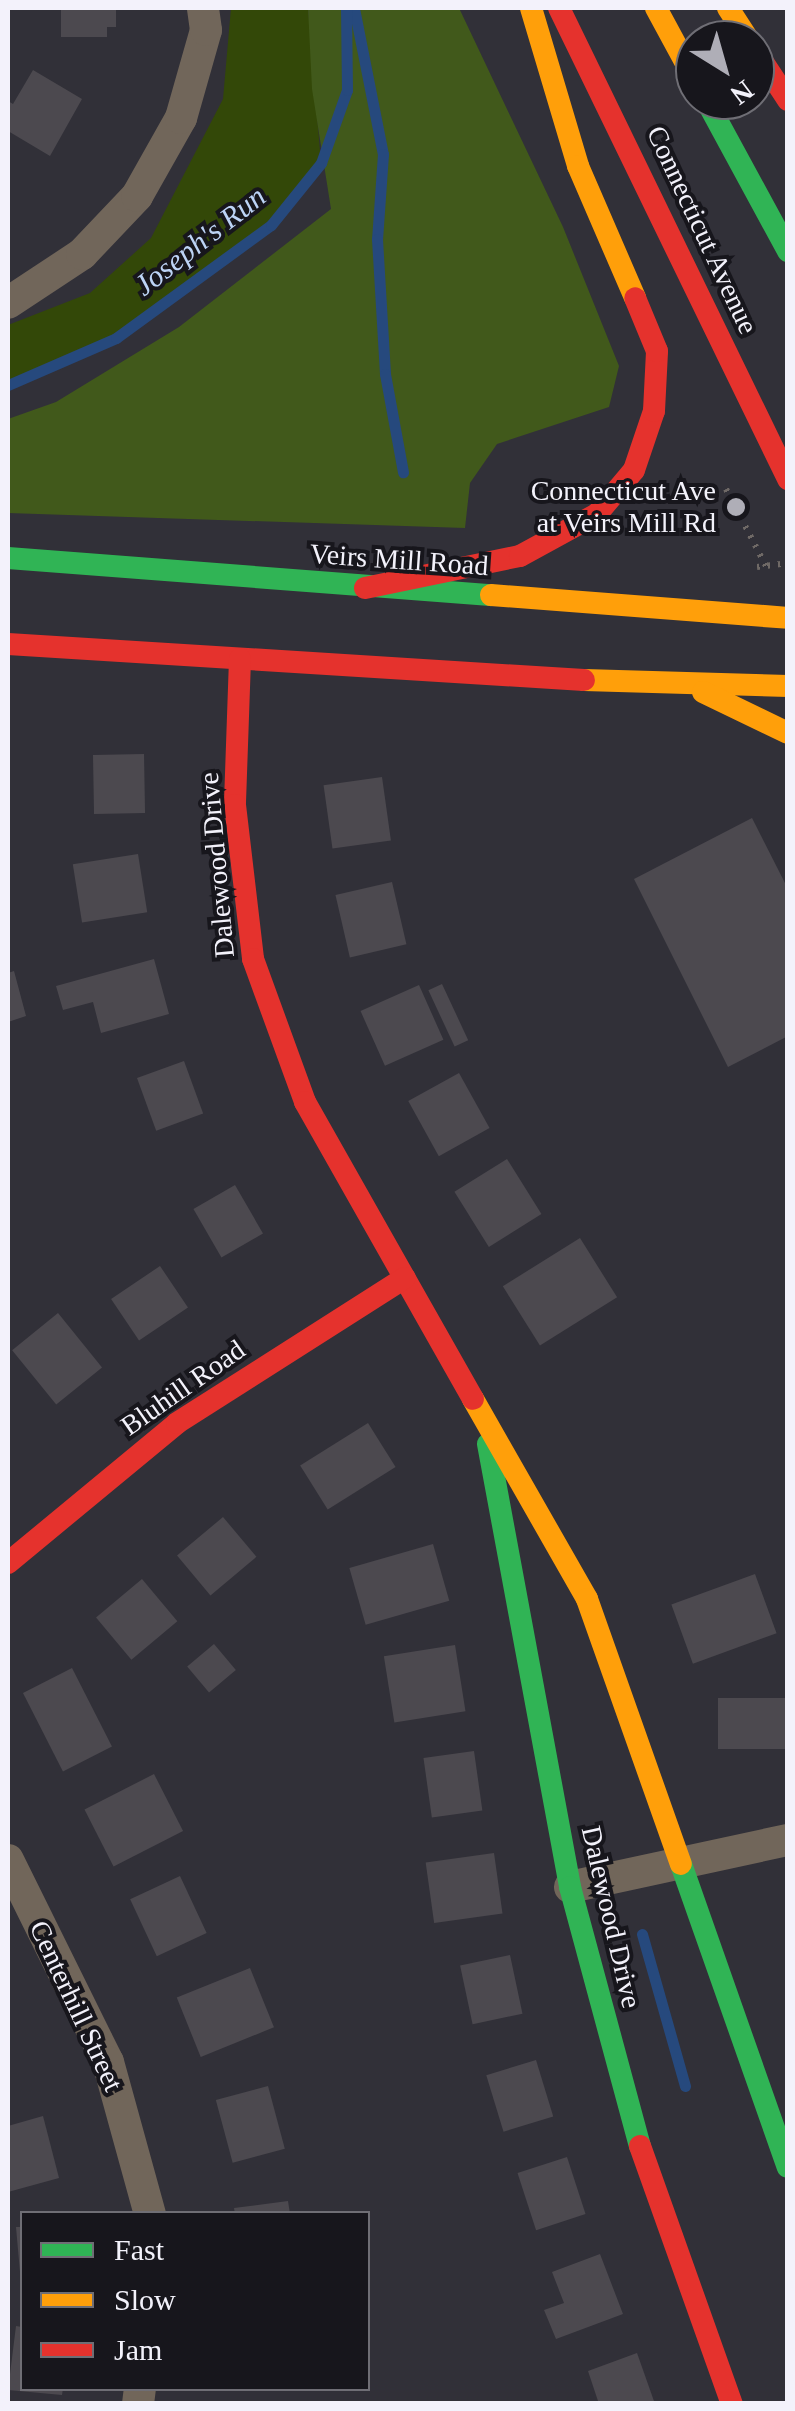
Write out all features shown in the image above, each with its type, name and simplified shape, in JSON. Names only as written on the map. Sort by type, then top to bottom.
[{"type":"main road","points":[[365,588],[520,556],[570,534],[598,514],[634,470],[654,410],[657,351],[578,166],[531,8]]},
{"type":"main road","name":"Connecticut Avenue","points":[[560,8],[788,480]]},
{"type":"main road","points":[[656,8],[675,43]]},
{"type":"main road","points":[[717,120],[788,251]]},
{"type":"main road","name":"Veirs Mill Road","points":[[8,558],[788,618]]},
{"type":"main road","points":[[8,644],[688,685],[788,686]]},
{"type":"main road","name":"Dalewood Drive","points":[[240,658],[235,804],[253,959],[305,1102],[486,1431],[534,1498],[586,1599],[788,2168]]},
{"type":"main road","points":[[688,685],[788,733]]},
{"type":"main road","name":"Bluhill Road","points":[[8,1563],[177,1423],[405,1278]]},
{"type":"main road","name":"Dalewood Drive","points":[[486,1431],[570,1887],[632,2127],[732,2404]]},
{"type":"street","points":[[8,303],[82,254],[137,196],[181,118],[206,30],[202,8]]},
{"type":"street","points":[[570,1887],[788,1840]]},
{"type":"street","name":"Centerhill Street","points":[[8,1860],[108,2062],[149,2211]]},
{"type":"path","points":[[726,489],[774,581]]},
{"type":"green space","points":[[231,8],[308,8],[321,163],[271,225],[116,338],[8,385],[8,325],[90,293],[151,238],[223,99]]},
{"type":"green space","points":[[308,8],[459,8],[563,227],[619,366],[609,407],[497,444],[470,483],[465,528],[8,513],[8,419],[56,402],[179,327],[331,209],[312,89]]},
{"type":"building","points":[[61,8],[116,8],[116,27],[107,27],[107,37],[61,37]]},
{"type":"building","points":[[33,70],[82,99],[50,156],[8,131],[8,101],[13,104]]},
{"type":"building","points":[[144,754],[145,813],[94,814],[93,755]]},
{"type":"building","points":[[382,777],[391,840],[332,849],[324,785]]},
{"type":"building","points":[[752,818],[788,889],[788,1036],[728,1067],[634,879]]},
{"type":"building","points":[[138,854],[147,912],[82,923],[73,864]]},
{"type":"building","points":[[392,882],[406,944],[350,957],[335,895]]},
{"type":"building","points":[[154,959],[169,1014],[101,1033],[93,1002],[63,1010],[56,986]]},
{"type":"building","points":[[14,971],[26,1016],[8,1022],[8,973]]},
{"type":"building","points":[[442,984],[468,1040],[455,1047],[428,990]]},
{"type":"building","points":[[419,985],[443,1040],[385,1066],[361,1011]]},
{"type":"building","points":[[184,1061],[203,1114],[156,1131],[137,1078]]},
{"type":"building","points":[[459,1073],[490,1128],[439,1156],[408,1101]]},
{"type":"building","points":[[507,1159],[541,1214],[489,1247],[454,1192]]},
{"type":"building","points":[[235,1185],[263,1233],[221,1257],[193,1209]]},
{"type":"building","points":[[580,1238],[617,1297],[540,1346],[503,1286]]},
{"type":"building","points":[[160,1266],[188,1307],[139,1340],[111,1299]]},
{"type":"building","points":[[58,1313],[102,1367],[56,1405],[12,1350]]},
{"type":"building","points":[[368,1423],[396,1467],[328,1509],[300,1465]]},
{"type":"building","points":[[223,1517],[256,1557],[210,1595],[177,1556]]},
{"type":"building","points":[[433,1544],[449,1601],[366,1625],[349,1568]]},
{"type":"building","points":[[755,1574],[777,1633],[693,1664],[671,1604]]},
{"type":"building","points":[[142,1579],[177,1621],[131,1660],[96,1618]]},
{"type":"building","points":[[214,1644],[236,1670],[209,1693],[187,1666]]},
{"type":"building","points":[[455,1645],[465,1711],[394,1722],[384,1656]]},
{"type":"building","points":[[72,1668],[112,1746],[63,1771],[23,1693]]},
{"type":"building","points":[[718,1698],[788,1698],[788,1749],[718,1749]]},
{"type":"building","points":[[474,1751],[482,1810],[432,1818],[423,1758]]},
{"type":"building","points":[[154,1774],[183,1831],[114,1866],[85,1809]]},
{"type":"building","points":[[494,1853],[502,1913],[434,1923],[426,1863]]},
{"type":"building","points":[[180,1876],[207,1933],[157,1956],[130,1899]]},
{"type":"building","points":[[510,1955],[522,2014],[473,2024],[460,1966]]},
{"type":"building","points":[[250,1968],[274,2027],[201,2057],[177,1998]]},
{"type":"building","points":[[536,2060],[553,2116],[504,2132],[486,2075]]},
{"type":"building","points":[[268,2086],[285,2149],[233,2163],[216,2100]]},
{"type":"building","points":[[43,2116],[59,2178],[8,2192],[8,2126]]},
{"type":"building","points":[[567,2157],[586,2214],[536,2230],[518,2173]]},
{"type":"building","points":[[288,2201],[290,2211],[234,2211],[234,2208]]},
{"type":"building","points":[[16,2227],[20,2227],[20,2272]]},
{"type":"building","points":[[600,2254],[623,2314],[556,2339],[544,2310],[564,2303],[552,2272]]},
{"type":"building","points":[[16,2326],[20,2327],[20,2391],[63,2391],[62,2395],[8,2390]]},
{"type":"building","points":[[637,2353],[655,2404],[599,2404],[588,2371]]},
{"type":"waterway","name":"Joseph's Run","points":[[8,385],[116,338],[271,225],[321,163],[347,90],[346,8]]},
{"type":"waterway","points":[[354,8],[383,154],[377,239],[385,374],[403,472]]},
{"type":"waterway","points":[[642,1934],[685,2086]]},
{"type":"traffic: fast","points":[[717,120],[788,251]]},
{"type":"traffic: fast","points":[[8,558],[491,595]]},
{"type":"traffic: fast","points":[[488,1444],[570,1887],[640,2146]]},
{"type":"traffic: fast","points":[[681,1864],[788,2167]]},
{"type":"traffic: slow","points":[[531,8],[578,166],[635,298]]},
{"type":"traffic: slow","points":[[656,8],[675,43]]},
{"type":"traffic: slow","points":[[728,8],[736,20]]},
{"type":"traffic: slow","points":[[491,595],[788,618]]},
{"type":"traffic: slow","points":[[584,680],[788,686]]},
{"type":"traffic: slow","points":[[703,692],[788,733]]},
{"type":"traffic: slow","points":[[473,1399],[587,1599],[681,1864]]},
{"type":"traffic: jam","points":[[559,8],[788,479]]},
{"type":"traffic: jam","points":[[775,80],[788,100]]},
{"type":"traffic: jam","points":[[365,588],[520,556],[597,514],[634,470],[654,411],[657,351],[635,298]]},
{"type":"traffic: jam","points":[[8,644],[584,680]]},
{"type":"traffic: jam","points":[[240,659],[235,805],[253,959],[305,1102],[473,1399]]},
{"type":"traffic: jam","points":[[8,1563],[177,1423],[405,1278]]},
{"type":"traffic: jam","points":[[640,2146],[732,2404]]},
{"type":"place","name":"Connecticut Ave at Veirs Mill Rd","points":[[736,507]]}]
